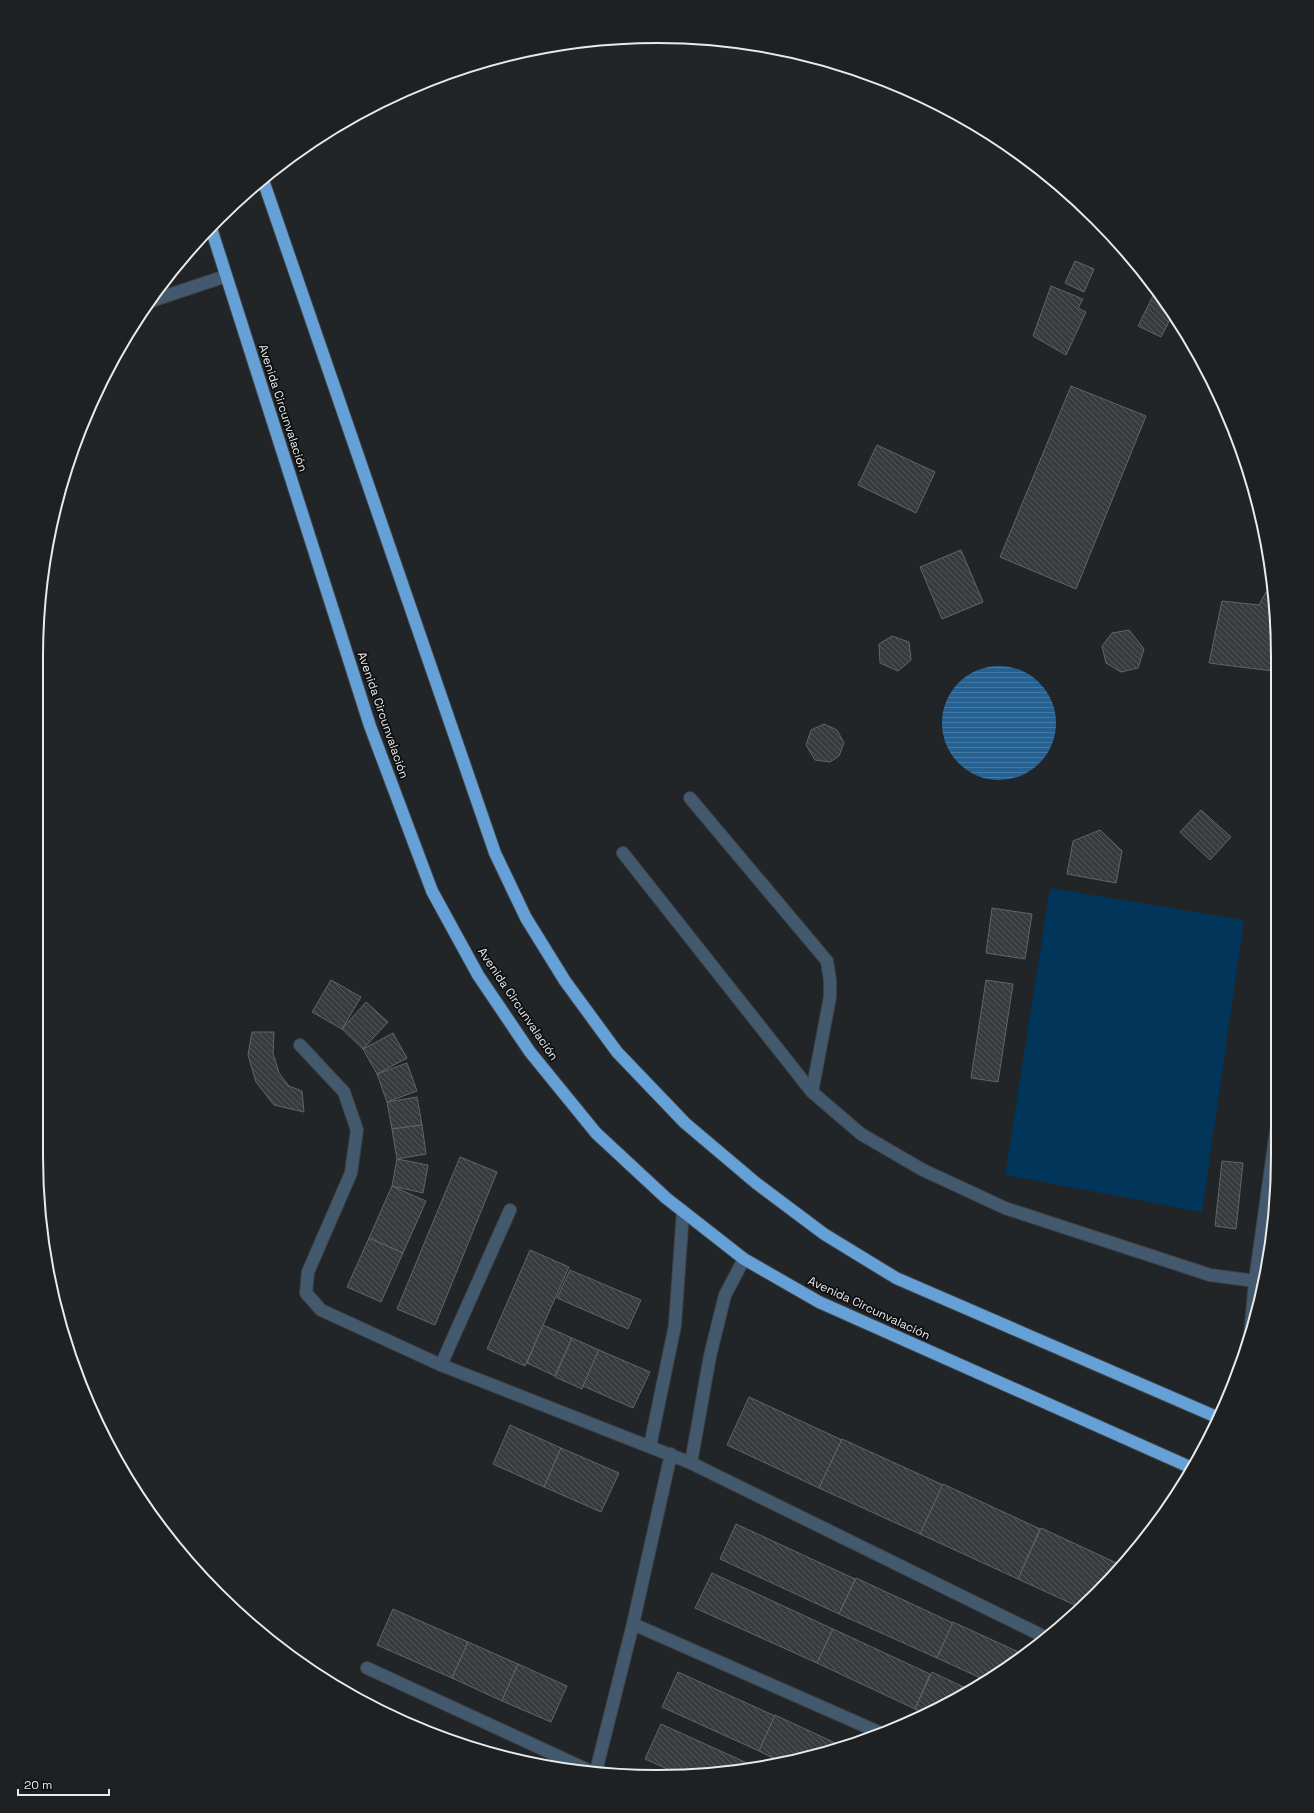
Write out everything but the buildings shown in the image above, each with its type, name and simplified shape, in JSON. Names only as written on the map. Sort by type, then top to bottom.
[{"type":"highway","points":[[265,185],[495,853],[526,918],[564,981],[617,1052],[685,1123],[756,1183],[830,1238],[896,1278],[1213,1416]]},
{"type":"highway","name":"Avenida Circunvalación","points":[[212,234],[370,726],[432,891],[478,975],[530,1052],[596,1133],[666,1198],[744,1259],[819,1302],[1187,1466]]},
{"type":"street","points":[[159,298],[226,276]]},
{"type":"street","points":[[690,798],[826,961],[830,980],[830,997],[812,1092]]},
{"type":"street","points":[[623,853],[812,1092],[861,1134],[923,1170],[1005,1208],[1210,1275],[1255,1280]]},
{"type":"street","points":[[300,1045],[344,1092],[357,1130],[351,1173],[308,1272],[306,1293],[321,1310],[441,1365],[691,1462],[1041,1635]]},
{"type":"street","points":[[1253,1302],[1271,1169]]},
{"type":"street","points":[[441,1365],[510,1210]]},
{"type":"street","points":[[650,1446],[675,1325],[683,1211]]},
{"type":"street","points":[[691,1462],[710,1356],[725,1295],[744,1259]]},
{"type":"street","points":[[597,1767],[633,1624],[671,1454]]},
{"type":"street","points":[[633,1624],[873,1730]]},
{"type":"street","points":[[367,1668],[577,1765]]},
{"type":"shaded area","points":[[999,666],[1021,670],[1031,675],[1047,691],[1052,701],[1056,723],[1052,745],[1047,755],[1031,771],[1021,776],[999,780],[977,776],[967,771],[951,755],[946,745],[942,723],[946,701],[951,691],[967,675],[977,670]]},
{"type":"shaded area","points":[[1050,888],[1244,920],[1202,1212],[1005,1175]]}]
